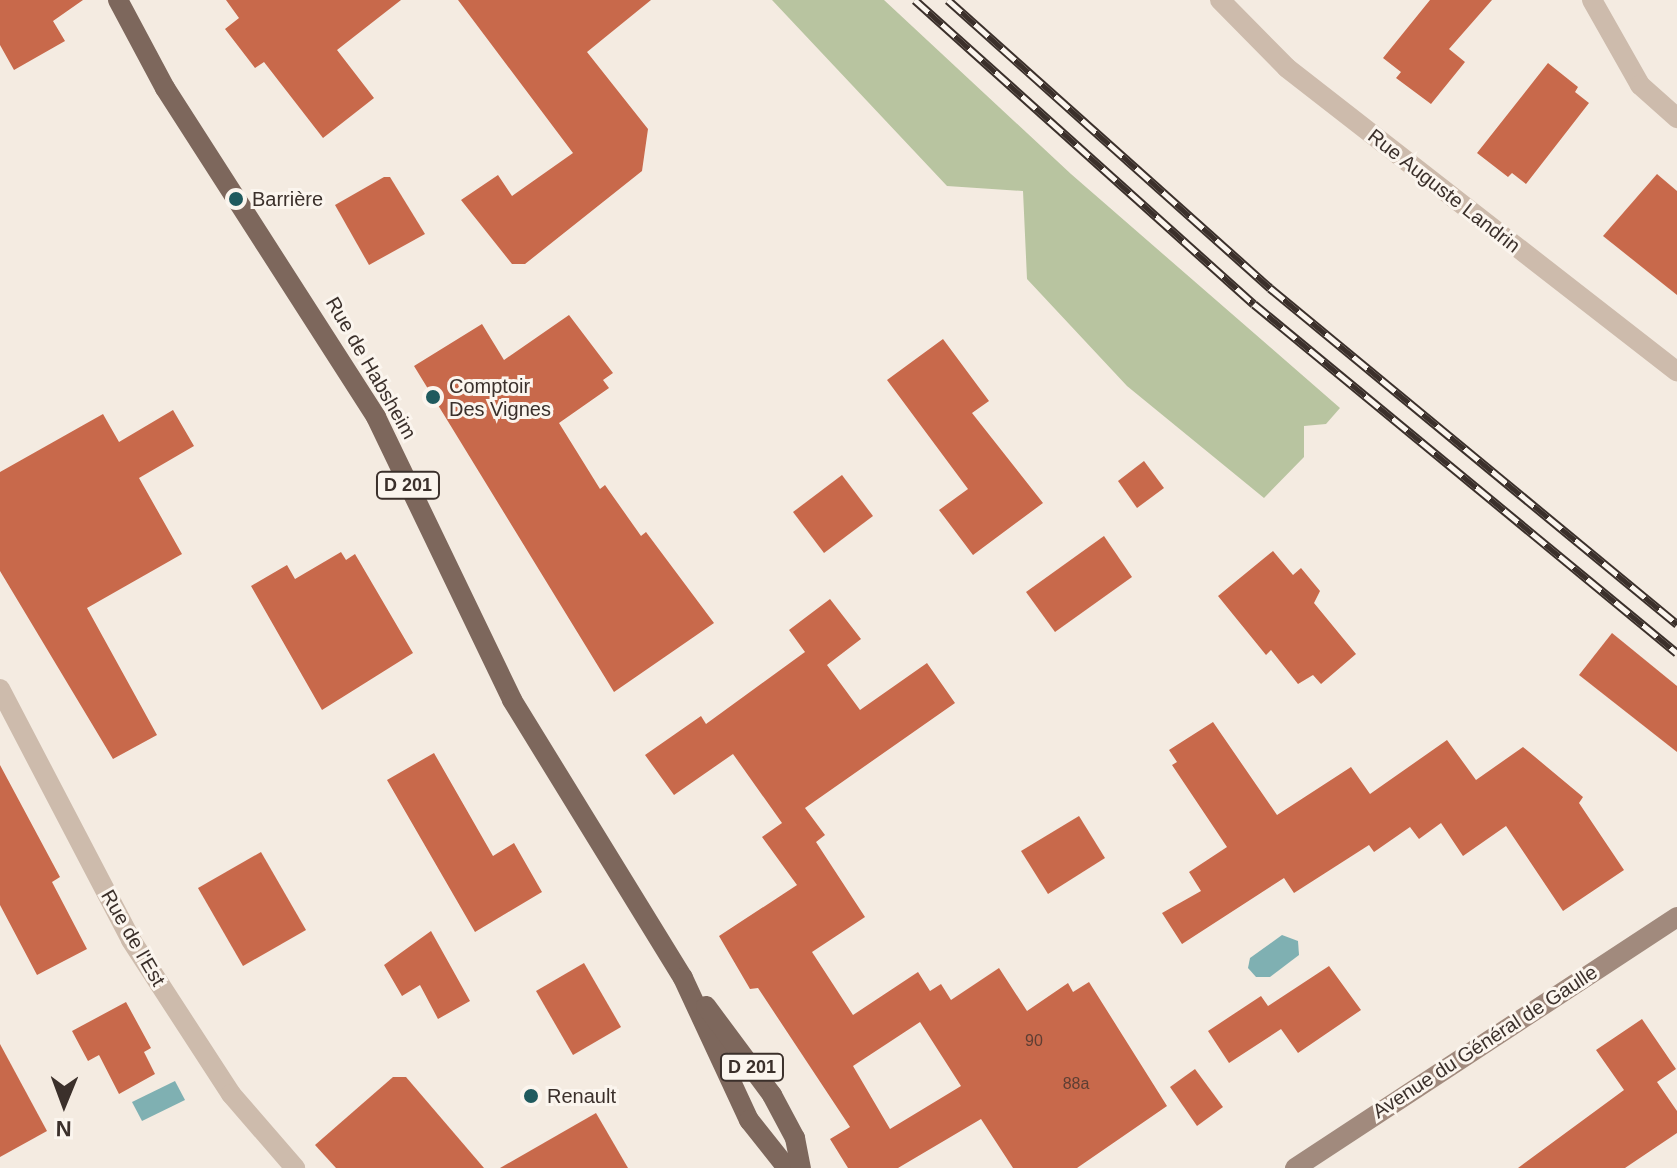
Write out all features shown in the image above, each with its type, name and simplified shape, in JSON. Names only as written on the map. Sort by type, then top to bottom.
[{"type":"main road","name":"Rue de Habsheim","points":[[118,0],[165,88],[376,417],[512,700],[683,978],[772,1095],[795,1138],[801,1168]]},
{"type":"main road","name":"Avenue du Général de Gaulle","points":[[1295,1168],[1677,917]]},
{"type":"main road","name":"Rue de Habsheim","points":[[683,978],[749,1120],[787,1168]]},
{"type":"street","name":"Rue Auguste Landrin","points":[[1220,0],[1287,68],[1677,372]]},
{"type":"street","points":[[1592,0],[1640,85],[1677,118]]},
{"type":"street","name":"Rue de l'Est","points":[[0,689],[131,940],[231,1094],[295,1168]]},
{"type":"green space","points":[[772,0],[884,0],[1071,174],[1340,408],[1326,424],[1304,426],[1304,457],[1264,498],[1127,386],[1027,279],[1023,191],[947,186]]},
{"type":"water","points":[[1282,935],[1298,941],[1299,955],[1270,977],[1256,977],[1248,968],[1250,958]]},
{"type":"water","points":[[175,1081],[185,1100],[142,1121],[132,1102]]},
{"type":"building","points":[[0,0],[83,0],[53,21],[65,41],[14,70],[0,45]]},
{"type":"building","points":[[226,0],[401,0],[337,50],[374,98],[323,138],[264,62],[255,68],[225,29],[239,18]]},
{"type":"building","points":[[458,0],[651,0],[587,52],[648,129],[642,171],[525,264],[512,264],[461,200],[498,175],[512,196],[573,153]]},
{"type":"building","points":[[1430,0],[1492,0],[1449,49],[1465,62],[1431,104],[1396,78],[1401,72],[1383,58]]},
{"type":"building","points":[[1548,63],[1578,87],[1575,92],[1589,103],[1526,184],[1512,173],[1508,177],[1477,153]]},
{"type":"building","points":[[1657,174],[1677,191],[1677,295],[1603,236]]},
{"type":"building","points":[[384,177],[390,177],[425,234],[369,265],[335,205]]},
{"type":"building","points":[[569,315],[613,373],[603,380],[609,388],[559,423],[600,489],[605,485],[641,536],[646,532],[714,623],[614,692],[414,366],[482,324],[504,360]]},
{"type":"building","points":[[943,339],[989,401],[972,413],[1043,503],[973,555],[939,510],[968,489],[887,380]]},
{"type":"building","points":[[173,410],[194,446],[139,478],[182,554],[87,608],[157,735],[113,759],[0,571],[0,472],[103,414],[119,442]]},
{"type":"building","points":[[1144,461],[1164,488],[1137,508],[1118,481]]},
{"type":"building","points":[[842,475],[873,516],[824,553],[793,512]]},
{"type":"building","points":[[1104,536],[1132,577],[1055,632],[1026,592]]},
{"type":"building","points":[[1273,551],[1293,575],[1301,568],[1320,591],[1314,603],[1356,654],[1321,684],[1313,675],[1298,684],[1271,650],[1266,655],[1218,596]]},
{"type":"building","points":[[341,552],[346,560],[355,554],[413,653],[322,710],[251,586],[287,565],[295,579]]},
{"type":"building","points":[[830,599],[861,639],[827,665],[860,710],[927,663],[955,703],[805,808],[825,835],[816,842],[865,917],[812,952],[853,1015],[918,972],[930,991],[941,984],[951,1000],[999,968],[1027,1011],[1068,983],[1073,992],[1089,982],[1167,1106],[1077,1168],[1013,1168],[981,1119],[898,1168],[848,1168],[830,1139],[850,1127],[758,988],[750,989],[719,936],[797,885],[762,837],[782,823],[733,754],[674,795],[645,755],[701,716],[706,724],[805,652],[789,630]],"holes":[[[920,1022],[961,1086],[890,1129],[853,1066]]]},
{"type":"building","points":[[1612,633],[1677,686],[1677,752],[1579,675]]},
{"type":"building","points":[[1213,722],[1277,815],[1351,767],[1370,794],[1447,740],[1476,780],[1523,747],[1583,797],[1579,803],[1624,870],[1563,911],[1506,826],[1463,856],[1441,823],[1419,839],[1410,827],[1374,852],[1369,845],[1294,893],[1284,878],[1182,944],[1162,913],[1201,891],[1189,872],[1227,847],[1172,765],[1177,762],[1169,750]]},
{"type":"building","points":[[434,753],[493,856],[514,843],[542,892],[475,932],[387,780]]},
{"type":"building","points":[[0,765],[60,877],[52,882],[87,949],[37,975],[0,905]]},
{"type":"building","points":[[1079,816],[1105,858],[1048,894],[1021,851]]},
{"type":"building","points":[[261,852],[306,930],[243,966],[198,888]]},
{"type":"building","points":[[431,931],[470,1001],[438,1019],[420,985],[402,996],[384,965]]},
{"type":"building","points":[[584,963],[621,1027],[573,1055],[536,991]]},
{"type":"building","points":[[1329,966],[1361,1010],[1298,1053],[1281,1029],[1229,1063],[1208,1031],[1261,996],[1268,1006]]},
{"type":"building","points":[[126,1002],[151,1048],[144,1052],[155,1074],[119,1094],[99,1055],[88,1061],[72,1031]]},
{"type":"building","points":[[1642,1019],[1676,1069],[1657,1082],[1677,1111],[1677,1133],[1625,1168],[1518,1168],[1624,1090],[1596,1050]]},
{"type":"building","points":[[0,1044],[47,1131],[0,1157]]},
{"type":"building","points":[[1195,1069],[1223,1107],[1197,1126],[1170,1087]]},
{"type":"building","points":[[393,1077],[406,1077],[484,1168],[336,1168],[315,1145]]},
{"type":"building","points":[[596,1113],[628,1168],[500,1168]]},
{"type":"railway","points":[[915,0],[1254,304],[1677,653]]},
{"type":"railway","points":[[948,0],[1270,288],[1677,624]]},
{"type":"place","name":"Barrière","points":[[236,199]]},
{"type":"place","name":"Comptoir Des Vignes","points":[[433,397]]},
{"type":"place","name":"Renault","points":[[531,1096]]}]
